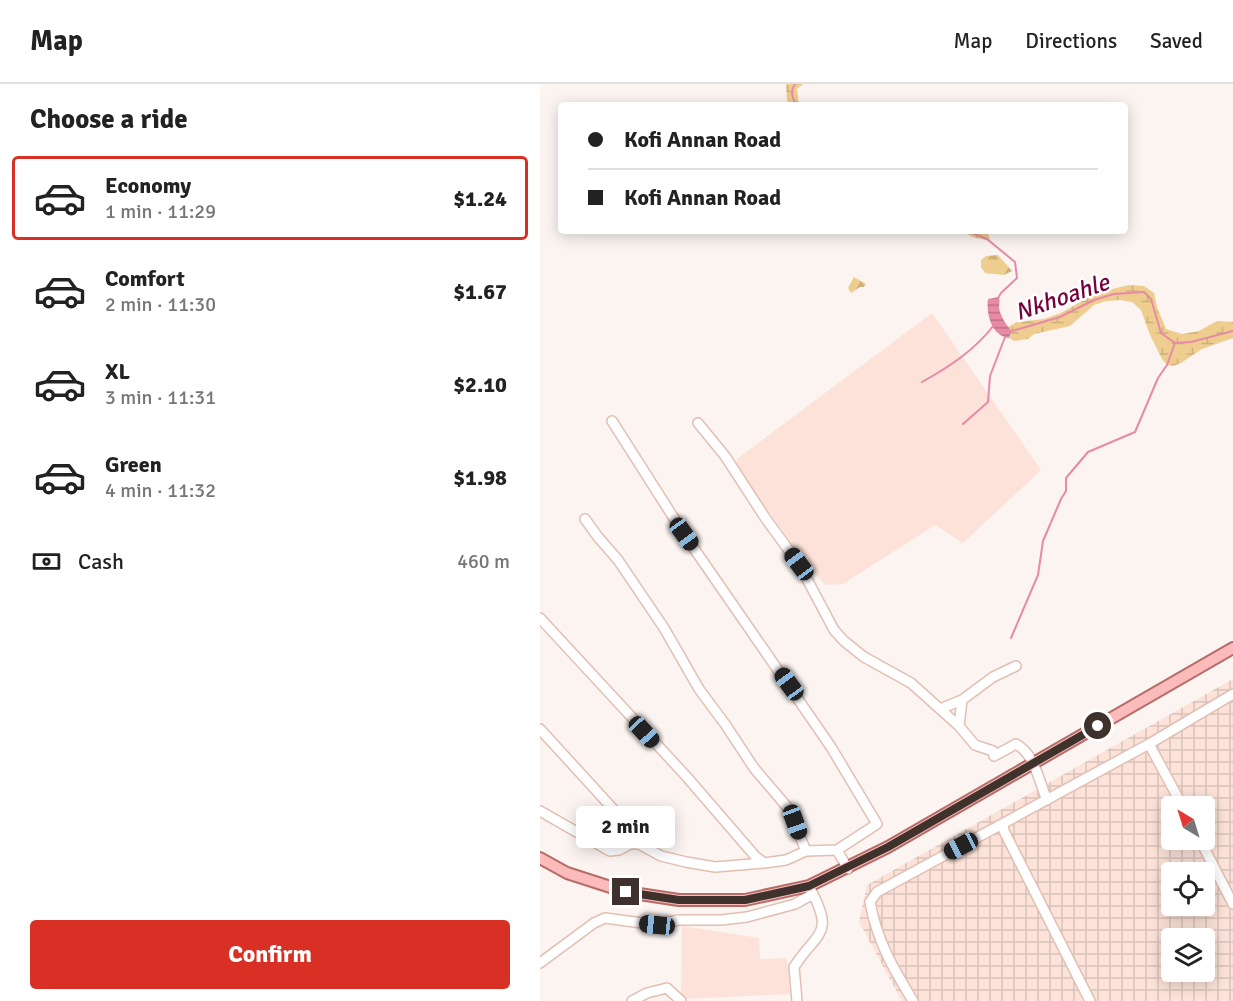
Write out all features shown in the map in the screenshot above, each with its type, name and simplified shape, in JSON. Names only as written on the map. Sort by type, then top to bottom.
[{"type":"main road","points":[[540,858],[567,873],[616,889],[679,900],[745,900],[811,890],[1233,648]]},
{"type":"street","points":[[540,811],[610,851],[619,850],[630,844],[639,844],[661,856],[715,867],[786,860],[806,851],[837,850],[877,824],[831,747],[684,534],[612,421]]},
{"type":"street","points":[[698,423],[725,456],[799,564],[834,630],[844,641],[864,657],[911,682],[959,726],[975,745],[993,751],[994,756],[1016,744],[1020,746],[1033,764],[1047,800]]},
{"type":"street","points":[[585,519],[618,560],[664,628],[699,688],[754,768],[788,808],[806,851]]},
{"type":"street","points":[[540,618],[686,776],[755,856],[764,863]]},
{"type":"street","points":[[940,709],[962,699],[993,677],[1016,666]]},
{"type":"street","points":[[913,1001],[892,966],[874,928],[870,902],[877,892],[1149,744],[1233,694]]},
{"type":"street","points":[[959,726],[962,699]]},
{"type":"street","points":[[540,729],[635,832],[639,844]]},
{"type":"street","points":[[1149,744],[1177,796]]},
{"type":"street","points":[[1003,824],[1004,831],[1090,1001]]},
{"type":"street","points":[[837,850],[848,869]]},
{"type":"street","points":[[1205,850],[1233,904]]},
{"type":"street","points":[[540,963],[594,923],[605,918],[657,925],[678,920],[708,922],[728,920],[795,904],[811,890],[823,915],[823,923],[814,943],[794,968],[796,999],[786,1001]]},
{"type":"street","points":[[632,1001],[646,993],[667,988],[681,1001]]},
{"type":"shaded area","points":[[999,297],[1001,314],[1012,331],[1009,338],[998,333],[989,317],[988,299]]},
{"type":"shaded area","points":[[932,313],[1041,470],[963,543],[935,525],[843,584],[825,585],[809,566],[806,556],[801,556],[736,467],[737,459]]},
{"type":"shaded area","points":[[1233,679],[1233,1001],[902,1001],[859,922],[867,885]]},
{"type":"shaded area","points":[[682,926],[759,938],[760,959],[787,958],[790,994],[681,999]]},
{"type":"green space","points":[[786,84],[803,84],[797,89],[799,102],[787,101]]},
{"type":"green space","points":[[968,234],[988,234],[990,241]]},
{"type":"green space","points":[[998,255],[1012,271],[1004,275],[985,273],[981,267],[981,260],[986,256]]},
{"type":"green space","points":[[854,277],[866,284],[851,293],[848,288]]},
{"type":"green space","points":[[1129,285],[1144,286],[1154,293],[1166,329],[1182,334],[1199,331],[1217,321],[1233,322],[1233,338],[1202,349],[1181,363],[1173,366],[1167,365],[1150,335],[1141,310],[1132,302],[1120,300],[1094,305],[1070,326],[1034,334],[1028,339],[1014,341],[1009,338],[1011,336],[1008,327],[1017,322],[1044,319],[1061,313],[1096,293]]},
{"type":"waterway","name":"Nkhoahle","points":[[795,84],[792,95],[795,102]]},
{"type":"waterway","name":"Nkhoahle","points":[[974,234],[987,239],[1015,262],[1017,278],[998,298]]},
{"type":"waterway","name":"Nkhoahle","points":[[1012,331],[1060,317],[1094,300],[1114,294],[1144,292],[1151,299],[1161,333],[1175,343],[1191,342],[1233,331]]},
{"type":"waterway","points":[[922,382],[961,357],[994,325]]},
{"type":"waterway","points":[[963,424],[988,402],[990,376],[1005,337]]},
{"type":"waterway","points":[[1011,638],[1038,575],[1043,541],[1066,491],[1066,478],[1088,452],[1135,432],[1175,343]]},
{"type":"route","points":[[626,892],[679,900],[745,900],[809,886],[848,869],[888,847],[1098,726]]}]
